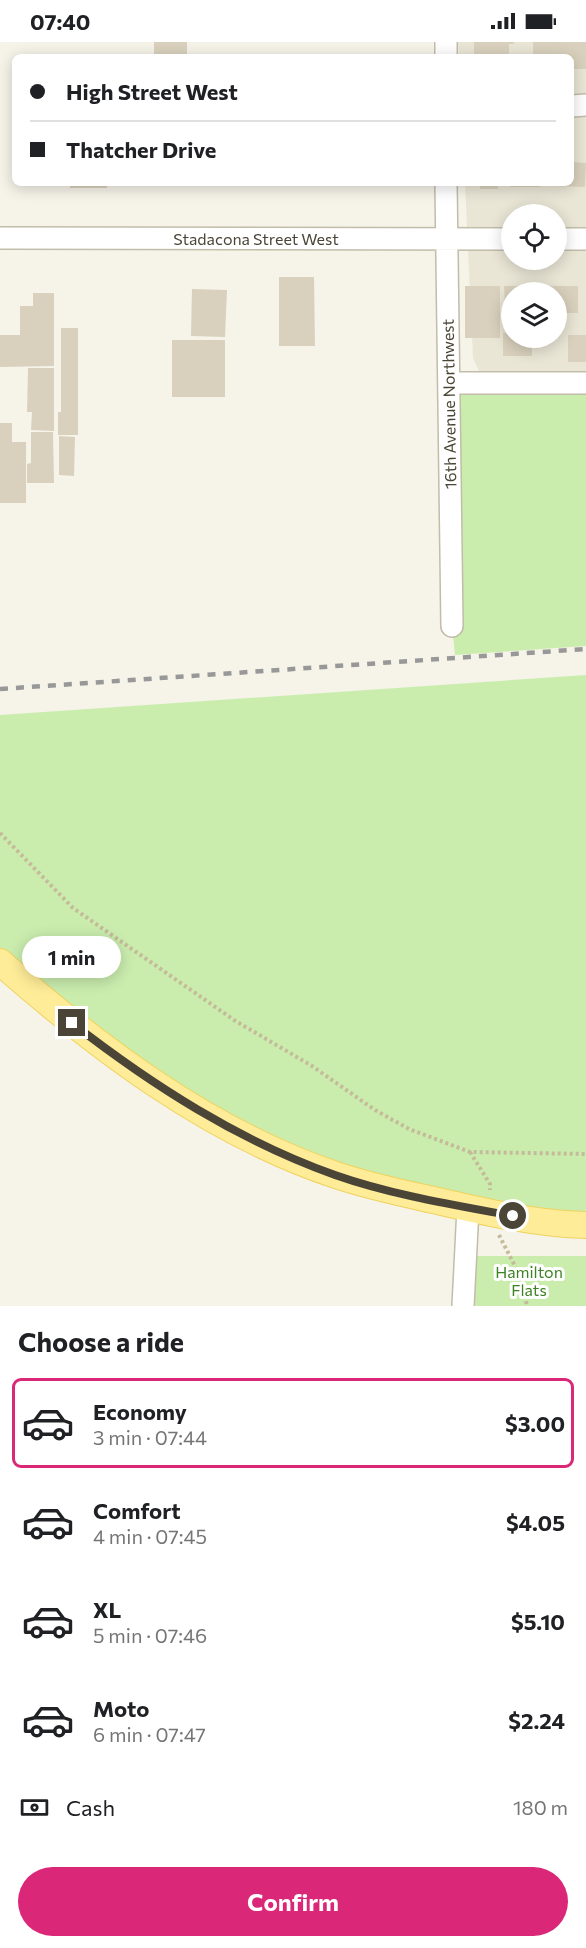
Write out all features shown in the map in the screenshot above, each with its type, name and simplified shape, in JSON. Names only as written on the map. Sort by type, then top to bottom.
[{"type":"main road","points":[[0,962],[53,1009],[128,1066],[192,1106],[265,1146],[336,1175],[468,1208],[554,1224],[586,1226]]},
{"type":"street","name":"16th Avenue Northwest","points":[[446,186],[452,626]]},
{"type":"street","name":"Stadacona Street West","points":[[0,238],[501,239]]},
{"type":"street","points":[[567,239],[586,239]]},
{"type":"street","points":[[449,383],[586,383]]},
{"type":"street","points":[[463,1306],[468,1208]]},
{"type":"path","points":[[0,833],[73,908],[234,1020],[312,1066],[375,1110],[409,1129],[470,1152],[586,1154]]},
{"type":"shaded area","points":[[458,42],[586,42],[586,383],[487,383],[473,358],[465,186],[574,186],[574,54],[459,54]]},
{"type":"green space","points":[[449,383],[586,383],[586,646],[455,655],[452,626]]},
{"type":"green space","points":[[586,675],[586,1223],[396,1188],[209,1111],[0,954],[0,715]]},
{"type":"green space","name":"Hamilton Flats","points":[[471,1256],[586,1256],[586,1306],[472,1306]]},
{"type":"building","points":[[154,42],[187,42],[187,54],[154,54]]},
{"type":"building","points":[[474,42],[514,42],[514,44],[509,44],[509,54],[474,54]]},
{"type":"building","points":[[533,42],[586,42],[586,69],[574,69],[574,54],[533,54]]},
{"type":"building","points":[[574,162],[586,163],[585,187],[554,186],[574,186]]},
{"type":"building","points":[[70,186],[107,186],[107,188],[70,188]]},
{"type":"building","points":[[480,186],[498,186],[498,189],[480,189]]},
{"type":"building","points":[[510,186],[540,186],[540,187]]},
{"type":"building","points":[[279,277],[314,277],[315,346],[279,346]]},
{"type":"building","points":[[465,286],[500,286],[500,338],[465,338]]},
{"type":"building","points":[[567,286],[578,286],[578,313],[567,313]]},
{"type":"building","points":[[192,289],[227,290],[225,337],[191,336]]},
{"type":"building","points":[[33,293],[54,293],[54,366],[0,367],[0,335],[20,335],[20,306],[33,306]]},
{"type":"building","points":[[61,328],[78,328],[78,435],[58,435],[58,412],[61,412]]},
{"type":"building","points":[[568,335],[586,335],[586,362],[568,362]]},
{"type":"building","points":[[172,340],[225,340],[225,397],[172,397]]},
{"type":"building","points":[[503,348],[532,348],[532,356],[503,356]]},
{"type":"building","points":[[28,368],[54,368],[54,431],[31,430],[32,412],[27,412]]},
{"type":"building","points":[[0,423],[12,423],[12,442],[26,442],[26,503],[0,503]]},
{"type":"building","points":[[31,432],[53,432],[54,483],[27,483],[27,464],[31,463]]},
{"type":"building","points":[[59,436],[75,437],[74,476],[59,475]]},
{"type":"railway","points":[[0,689],[586,649]]},
{"type":"route","points":[[72,1023],[128,1066],[192,1106],[265,1146],[336,1175],[410,1195],[513,1216]]}]
